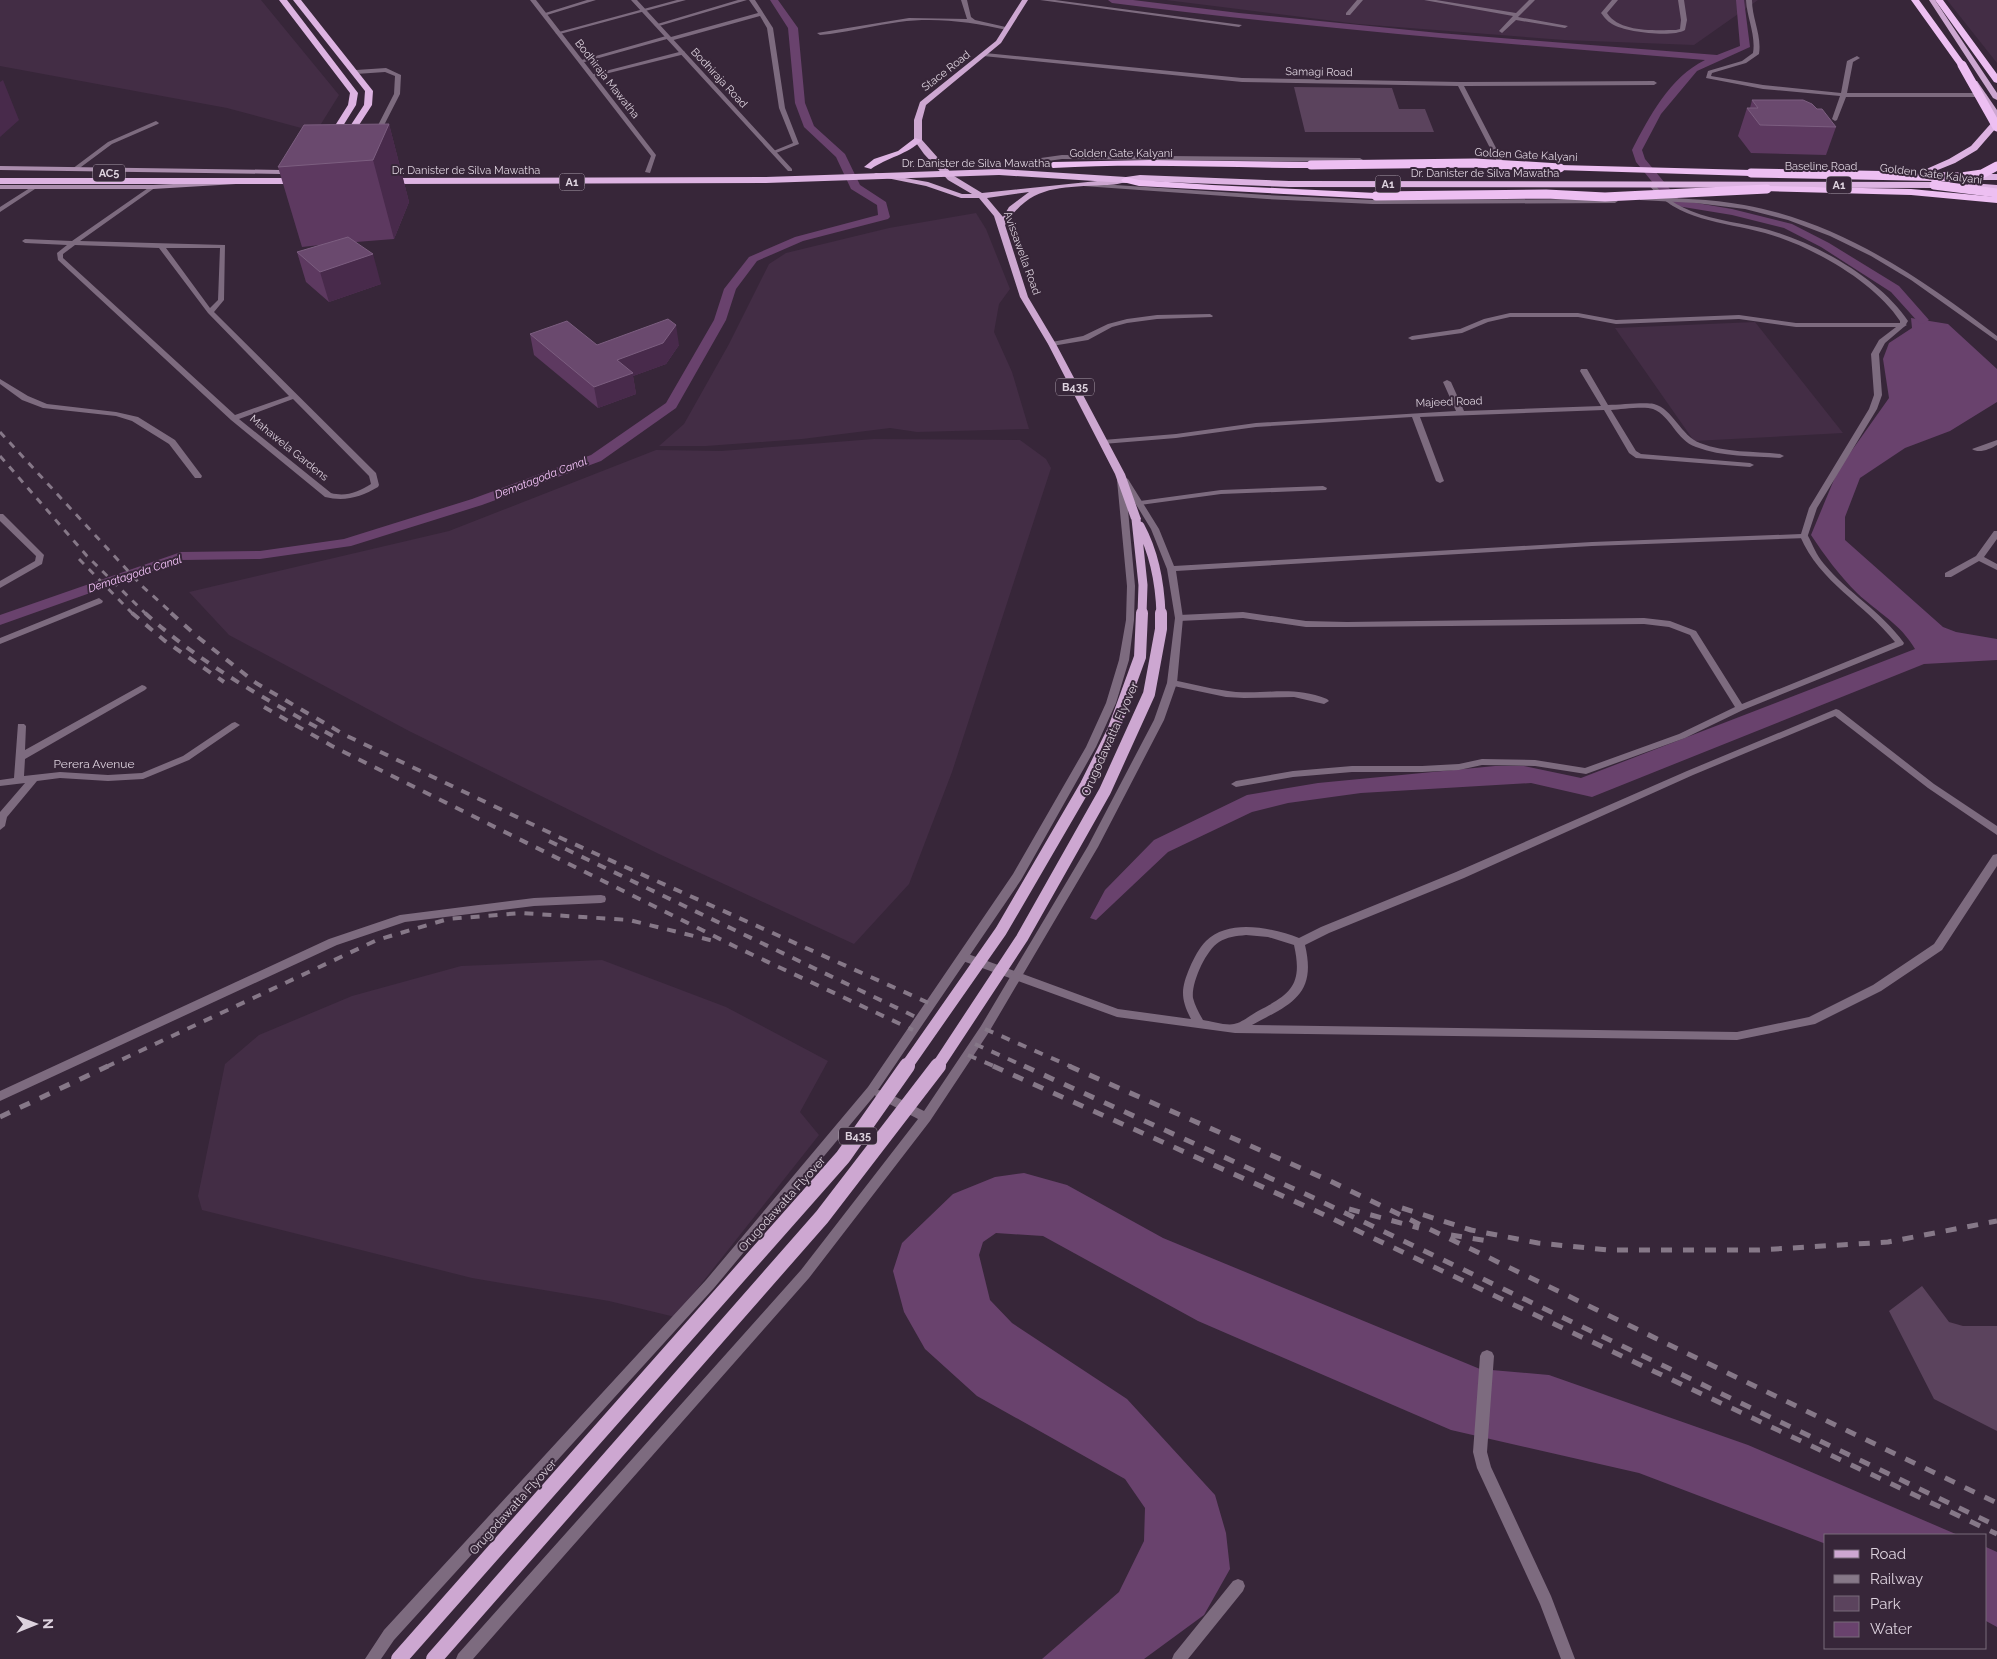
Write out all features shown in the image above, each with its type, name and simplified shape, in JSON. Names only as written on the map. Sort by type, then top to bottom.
[{"type":"highway","points":[[283,0],[354,92],[352,105],[324,148]]},
{"type":"highway","points":[[297,0],[370,90],[370,99],[338,150]]},
{"type":"highway","points":[[1917,0],[1997,111]]},
{"type":"highway","points":[[1939,0],[1997,80]]},
{"type":"highway","points":[[1984,63],[1997,85]]},
{"type":"highway","points":[[1962,65],[1997,127]]},
{"type":"highway","points":[[1910,178],[1952,161],[1974,148],[1997,122]]},
{"type":"highway","points":[[866,170],[877,161],[901,153],[918,140]]},
{"type":"highway","name":"Golden Gate Kalyani","points":[[1054,165],[1098,162],[1208,165],[1475,163],[1604,170],[1750,173],[1876,179],[1997,193]]},
{"type":"highway","name":"Dr. Danister de Silva Mawatha","points":[[374,181],[597,182],[824,173],[940,164],[1012,164],[1231,175],[1631,177],[1678,181]]},
{"type":"highway","points":[[1750,173],[1961,177],[1982,174],[1997,166]]},
{"type":"highway","name":"Dr. Danister de Silva Mawatha","points":[[385,172],[790,170],[824,173]]},
{"type":"highway","name":"Dr. Danister de Silva Mawatha","points":[[866,170],[876,175],[1035,173],[1126,180],[1140,178],[1289,184],[1651,184],[1678,181]]},
{"type":"highway","name":"AC5","points":[[0,173],[282,177],[306,172],[300,181],[282,177]]},
{"type":"highway","name":"AC5","points":[[0,181],[218,177]]},
{"type":"highway","name":"Baseline Road","points":[[1678,181],[1997,177]]},
{"type":"highway","name":"Golden Gate Kalyani","points":[[1126,180],[1140,183],[1194,187],[1376,196],[1546,194],[1605,196],[1768,189],[1914,191],[1948,193],[1997,200]]},
{"type":"highway","points":[[300,181],[310,181]]},
{"type":"highway","name":"Baseline Road","points":[[1678,181],[1937,185],[1997,188]]},
{"type":"highway","points":[[1914,191],[1997,205]]},
{"type":"main road","name":"Stace Road","points":[[918,140],[918,120],[923,104],[999,42],[1025,0]]},
{"type":"main road","points":[[1917,0],[1984,95],[1994,111],[1997,122]]},
{"type":"main road","points":[[1932,0],[1997,98]]},
{"type":"main road","points":[[918,140],[926,152],[940,164],[946,173]]},
{"type":"main road","points":[[0,168],[282,177]]},
{"type":"main road","name":"Avissawella Road","points":[[946,173],[982,197],[994,209],[1002,224],[1024,297],[1052,344],[1120,474],[1136,519]]},
{"type":"main road","points":[[876,175],[928,184],[961,196],[982,197],[1038,187],[1111,183],[1126,180]]},
{"type":"main road","points":[[0,187],[153,187],[282,177]]},
{"type":"main road","points":[[1002,224],[1009,210],[1020,199],[1056,187]]},
{"type":"main road","name":"Orugodawatta Flyover","points":[[399,1659],[843,1157],[1001,931],[1086,785],[1109,739],[1140,657],[1142,585],[1136,519]]},
{"type":"main road","name":"Orugodawatta Flyover","points":[[434,1659],[822,1217],[938,1066],[1022,938],[1105,792],[1149,694],[1161,630],[1160,589],[1150,545],[1136,519]]},
{"type":"street","name":"Bodhiraja Mawatha","points":[[533,0],[654,156],[648,172]]},
{"type":"street","points":[[545,14],[594,0]]},
{"type":"street","name":"Bodhiraja Road","points":[[634,0],[790,170]]},
{"type":"street","points":[[558,33],[683,0]]},
{"type":"street","points":[[656,24],[744,0]]},
{"type":"street","points":[[752,0],[770,28],[782,108],[796,144],[774,152]]},
{"type":"street","points":[[964,0],[969,18],[973,21]]},
{"type":"street","points":[[1043,0],[1239,25]]},
{"type":"street","points":[[1348,14],[1360,0]]},
{"type":"street","points":[[1427,0],[1565,26]]},
{"type":"street","points":[[1502,31],[1532,0]]},
{"type":"street","points":[[1615,0],[1604,13],[1606,18],[1613,22],[1635,30],[1677,32],[1682,30],[1685,24],[1681,0]]},
{"type":"street","points":[[1748,0],[1748,9],[1757,37],[1756,54],[1744,62],[1710,72],[1708,77],[1763,87],[1844,95],[1984,95]]},
{"type":"street","points":[[581,61],[762,14]]},
{"type":"street","points":[[820,33],[845,31],[900,20],[939,18],[973,21],[1007,28]]},
{"type":"street","points":[[593,75],[683,53]]},
{"type":"street","name":"Samagi Road","points":[[985,55],[1232,80],[1460,84],[1654,83]]},
{"type":"street","points":[[1835,119],[1844,95],[1850,61],[1857,58]]},
{"type":"street","points":[[356,72],[386,70],[398,75],[397,94],[376,136]]},
{"type":"street","points":[[1460,84],[1508,177]]},
{"type":"street","points":[[75,169],[110,143],[156,123]]},
{"type":"street","points":[[1012,164],[1062,157],[1255,161],[1499,160]]},
{"type":"street","points":[[1080,184],[1267,197],[1373,202],[1665,199],[1763,210],[1807,222],[1849,240],[1916,278],[1997,339]]},
{"type":"street","points":[[1651,184],[1665,199],[1682,210],[1770,232],[1818,252],[1863,279],[1885,298],[1902,318],[1903,325]]},
{"type":"street","points":[[0,210],[35,187]]},
{"type":"street","name":"Mahawela Gardens","points":[[153,187],[74,242],[60,253],[60,259],[234,418],[328,495],[336,498],[351,496],[375,485],[373,475],[210,312],[161,246]]},
{"type":"street","points":[[25,241],[161,246],[223,246],[220,300],[210,312]]},
{"type":"street","points":[[1412,338],[1462,331],[1486,320],[1510,315],[1578,315],[1616,322],[1739,317],[1796,325],[1903,325]]},
{"type":"street","points":[[1052,344],[1085,338],[1110,324],[1126,321],[1157,317],[1210,316]]},
{"type":"street","points":[[1804,536],[1813,508],[1873,409],[1878,395],[1875,354],[1882,342],[1903,325]]},
{"type":"street","points":[[1584,371],[1628,447],[1639,456],[1750,465]]},
{"type":"street","points":[[0,381],[25,398],[46,406],[116,414],[135,419],[172,442],[198,476]]},
{"type":"street","points":[[1447,382],[1461,413]]},
{"type":"street","points":[[234,418],[295,396]]},
{"type":"street","name":"Majeed Road","points":[[1103,442],[1176,436],[1256,425],[1415,415],[1653,406],[1662,412],[1678,432],[1690,442],[1707,448],[1780,456]]},
{"type":"street","points":[[1415,415],[1440,481]]},
{"type":"street","points":[[1976,449],[1985,448],[1997,442]]},
{"type":"street","points":[[463,1659],[805,1274],[926,1118],[1069,890],[1126,787],[1159,720],[1172,683],[1179,618],[1171,569],[1155,529],[1120,474]]},
{"type":"street","points":[[372,1659],[389,1635],[710,1284],[872,1090],[1017,877],[1056,812],[1091,747],[1110,703],[1124,660],[1130,620],[1129,553],[1120,474]]},
{"type":"street","points":[[1140,503],[1221,492],[1323,488]]},
{"type":"street","points":[[0,516],[40,555],[39,562],[0,585]]},
{"type":"street","points":[[1948,574],[1978,558],[1997,533]]},
{"type":"street","points":[[1171,569],[1572,545],[1804,536]]},
{"type":"street","points":[[1236,784],[1302,773],[1352,769],[1422,769],[1510,761],[1586,771],[1682,736],[1740,708],[1900,643],[1891,630],[1841,587],[1820,561],[1804,536]]},
{"type":"street","points":[[1978,558],[1997,567]]},
{"type":"street","points":[[0,641],[99,601]]},
{"type":"street","points":[[1179,618],[1226,615],[1266,617],[1294,624],[1516,620],[1652,622],[1684,627],[1694,633],[1740,708]]},
{"type":"street","points":[[1172,683],[1244,695],[1272,692],[1310,695],[1324,701]]},
{"type":"street","points":[[21,757],[142,688]]},
{"type":"street","points":[[1200,1025],[1187,1004],[1188,985],[1201,956],[1213,940],[1238,932],[1268,932],[1299,943],[1325,930],[1460,875],[1690,773],[1836,712],[1931,786],[1997,832]]},
{"type":"street","name":"Perera Avenue","points":[[0,783],[60,775],[108,778],[143,776],[186,758],[235,725]]},
{"type":"street","points":[[19,781],[21,726]]},
{"type":"street","points":[[0,826],[2,816],[34,779]]},
{"type":"street","points":[[964,957],[1117,1013],[1235,1029],[1737,1036],[1811,1021],[1876,988],[1938,947],[1997,858]]},
{"type":"street","points":[[0,1096],[333,942],[404,918],[534,902],[601,899]]},
{"type":"street","points":[[1235,1029],[1252,1019],[1275,1010],[1292,997],[1301,978],[1305,961],[1299,943]]},
{"type":"street","points":[[872,1090],[926,1118]]},
{"type":"street","points":[[1487,1356],[1480,1452],[1484,1468],[1546,1600],[1568,1659]]},
{"type":"street","points":[[1179,1659],[1238,1586]]},
{"type":"shaded area","points":[[0,0],[261,0],[339,95],[316,132],[227,108],[0,66]]},
{"type":"shaded area","points":[[1166,0],[1758,0],[1694,45],[1564,40],[1358,24]]},
{"type":"shaded area","points":[[1947,0],[1997,0],[1997,63]]},
{"type":"shaded area","points":[[976,213],[986,229],[1010,289],[999,304],[994,332],[1012,372],[1029,429],[917,432],[890,428],[802,439],[706,446],[659,446],[684,424],[729,344],[769,264],[786,253],[889,228]]},
{"type":"shaded area","points":[[1755,322],[1843,433],[1694,441],[1615,328]]},
{"type":"shaded area","points":[[874,439],[1020,440],[1046,459],[1051,468],[952,772],[909,884],[854,944],[659,854],[409,731],[229,635],[189,592],[449,531],[656,450],[721,451]]},
{"type":"shaded area","points":[[602,960],[726,1007],[828,1061],[800,1112],[819,1135],[675,1317],[609,1301],[472,1278],[202,1210],[198,1196],[225,1064],[259,1035],[352,996],[461,966]]},
{"type":"green space","points":[[1294,87],[1392,88],[1399,109],[1425,109],[1434,132],[1305,132]]},
{"type":"green space","points":[[1922,1286],[1949,1322],[1963,1326],[1997,1326],[1997,1431],[1934,1399],[1889,1311]]},
{"type":"water","points":[[1911,318],[1948,324],[1997,369],[1997,402],[1950,431],[1905,448],[1860,478],[1845,517],[1845,540],[1943,627],[1956,632],[1997,639],[1997,660],[1924,664],[1592,797],[1531,783],[1361,793],[1288,803],[1252,812],[1168,852],[1096,920],[1090,918],[1105,890],[1154,840],[1247,795],[1318,783],[1495,766],[1524,766],[1581,778],[1915,649],[1896,625],[1850,586],[1832,565],[1811,535],[1838,470],[1889,398],[1883,359],[1889,343],[1912,328]]},
{"type":"water","points":[[1024,1173],[1067,1185],[1163,1238],[1480,1369],[1549,1375],[1748,1445],[1956,1534],[1824,1534],[1824,1543],[1639,1473],[1451,1430],[1198,1321],[1043,1236],[996,1233],[983,1242],[979,1255],[990,1300],[1012,1323],[1127,1399],[1215,1495],[1226,1533],[1230,1569],[1204,1615],[1144,1659],[1042,1659],[1119,1592],[1144,1541],[1145,1508],[1125,1479],[977,1396],[925,1349],[904,1312],[893,1271],[902,1243],[953,1194],[995,1177]]},
{"type":"water","points":[[1987,1547],[1997,1552],[1997,1627],[1987,1622]]},
{"type":"building","points":[[1752,100],[1803,100],[1812,104],[1817,109],[1822,109],[1836,127],[1760,125],[1747,108],[1758,108]]},
{"type":"building","points":[[389,124],[373,160],[278,167],[304,125]]},
{"type":"building","points":[[348,237],[373,254],[320,272],[297,252]]},
{"type":"building","points":[[668,319],[676,325],[663,343],[617,360],[633,373],[594,387],[530,334],[567,321],[597,345]]},
{"type":"waterway","name":"Dematagoda Canal","points":[[0,620],[181,556],[260,555],[346,543],[477,502],[596,458],[671,405],[720,320],[730,289],[753,259],[799,239],[884,217],[882,204],[855,187],[841,156],[809,127],[800,103],[793,28],[774,0]]},
{"type":"waterway","points":[[1112,0],[1239,16],[1439,36],[1718,58],[1745,47],[1740,0]]},
{"type":"waterway","points":[[1715,59],[1694,69],[1656,113],[1637,150],[1640,160],[1675,203],[1732,212],[1788,226],[1825,245],[1895,289],[1923,320]]},
{"type":"railway","points":[[0,432],[142,586],[173,614]]},
{"type":"railway","points":[[0,456],[87,556],[146,614]]},
{"type":"railway","points":[[79,559],[132,613]]},
{"type":"railway","points":[[132,613],[165,641],[224,682]]},
{"type":"railway","points":[[145,613],[211,665],[283,709],[333,736]]},
{"type":"railway","points":[[171,613],[256,683],[345,735],[563,839],[931,1004]]},
{"type":"railway","points":[[264,707],[332,746],[736,947],[913,1030]]},
{"type":"railway","points":[[549,841],[920,1019]]},
{"type":"railway","points":[[106,1067],[377,940],[448,919],[521,913],[629,920],[714,941]]},
{"type":"railway","points":[[985,1029],[1072,1067]]},
{"type":"railway","points":[[975,1044],[1026,1067]]},
{"type":"railway","points":[[968,1055],[996,1067]]},
{"type":"railway","points":[[0,1117],[108,1066]]},
{"type":"railway","points":[[993,1066],[1316,1211],[1997,1534]]},
{"type":"railway","points":[[1024,1066],[1314,1198],[1997,1526]]},
{"type":"railway","points":[[1069,1066],[1330,1181],[1997,1503]]},
{"type":"railway","points":[[1402,1208],[1471,1230],[1538,1243],[1608,1250],[1759,1250],[1888,1242],[1997,1221]]},
{"type":"railway","points":[[1349,1209],[1419,1228]]},
{"type":"railway","points":[[1451,1235],[1488,1241]]}]
